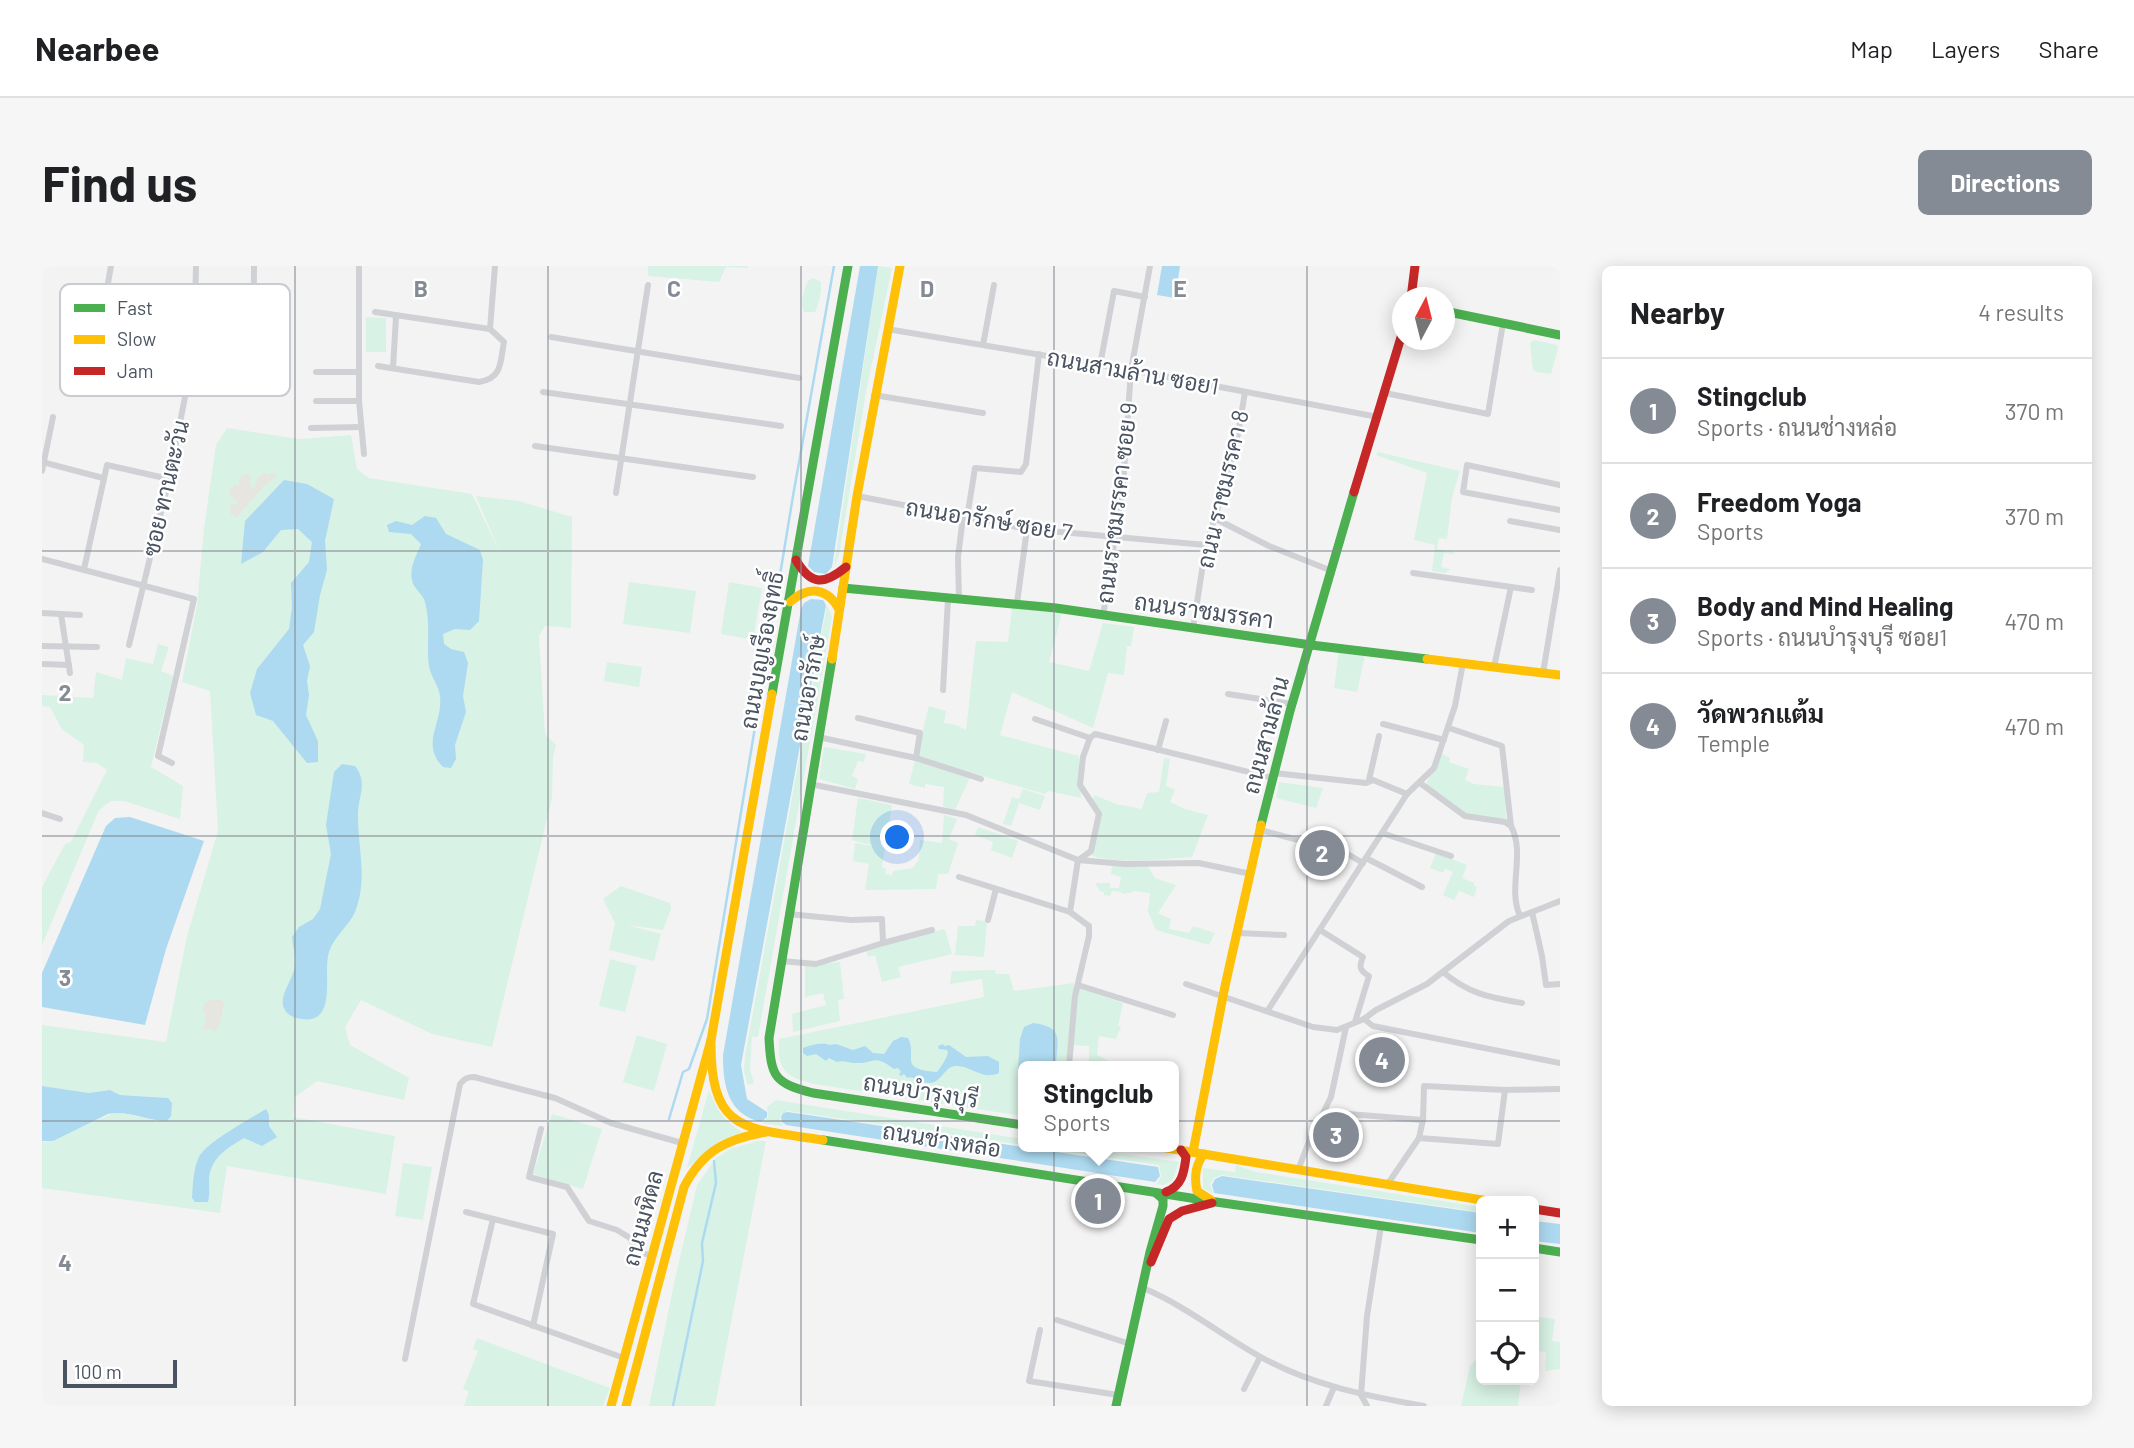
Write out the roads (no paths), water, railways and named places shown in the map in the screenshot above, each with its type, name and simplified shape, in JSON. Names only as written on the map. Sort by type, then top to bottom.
[{"type":"main road","name":"ถนนบุญเรืองฤทธิ์","points":[[711,1041],[848,266]]},
{"type":"main road","name":"ถนนอารักษ์","points":[[813,1093],[780,1081],[770,1060],[769,1038],[874,395],[900,266]]},
{"type":"main road","points":[[1412,287],[1415,266]]},
{"type":"main road","points":[[1455,314],[1560,335]]},
{"type":"main road","name":"ถนนสามล้าน","points":[[1193,1152],[1223,997],[1260,830],[1292,704],[1397,350]]},
{"type":"main road","points":[[796,559],[805,575],[813,580],[830,580],[846,567]]},
{"type":"main road","name":"ถนนราชมรรคา","points":[[843,588],[1017,603],[1311,645],[1560,675]]},
{"type":"main road","points":[[789,603],[803,591],[822,590],[836,602],[840,612]]},
{"type":"main road","name":"ถนนช่างหล่อ","points":[[711,1041],[711,1079],[722,1107],[735,1122],[744,1127],[1216,1202],[1476,1239]]},
{"type":"main road","name":"ถนนมหิดล","points":[[611,1406],[711,1041]]},
{"type":"main road","name":"ถนนบำรุงบุรี","points":[[813,1093],[1018,1124]]},
{"type":"main road","name":"ถนนมหิดล","points":[[626,1406],[684,1187],[691,1171],[718,1146],[734,1138],[766,1132]]},
{"type":"main road","points":[[1181,1150],[1476,1199]]},
{"type":"main road","points":[[1155,1192],[1168,1192],[1181,1182],[1186,1163],[1181,1150]]},
{"type":"main road","points":[[1204,1154],[1196,1164],[1194,1183],[1197,1191],[1216,1202]]},
{"type":"main road","points":[[1116,1406],[1163,1206],[1163,1199],[1155,1192]]},
{"type":"main road","points":[[1147,1266],[1157,1254],[1166,1222],[1171,1216],[1216,1202]]},
{"type":"main road","points":[[1539,1210],[1560,1213]]},
{"type":"main road","points":[[1539,1249],[1560,1252]]},
{"type":"street","points":[[108,284],[111,266]]},
{"type":"street","name":"ซอย ทานตะวัน","points":[[196,266],[196,284]]},
{"type":"street","points":[[254,266],[254,284]]},
{"type":"street","points":[[359,266],[359,401],[364,454]]},
{"type":"street","points":[[490,329],[495,266]]},
{"type":"street","name":"ถนนราชมรรคา ซอย 9","points":[[1103,616],[1124,485],[1131,370],[1150,266]]},
{"type":"street","points":[[616,493],[648,285]]},
{"type":"street","points":[[983,345],[995,285]]},
{"type":"street","points":[[1100,365],[1114,291],[1145,296]]},
{"type":"street","points":[[375,312],[490,329],[504,342],[499,371],[490,380],[479,382],[378,366]]},
{"type":"street","points":[[393,369],[397,317]]},
{"type":"street","points":[[1385,393],[1488,414],[1503,323]]},
{"type":"street","name":"ถนนสามล้าน ซอย1","points":[[887,329],[1131,370],[1378,417]]},
{"type":"street","points":[[551,337],[799,378]]},
{"type":"street","points":[[959,600],[958,557],[975,468],[1021,472],[1027,464],[1039,354]]},
{"type":"street","points":[[316,372],[359,372]]},
{"type":"street","points":[[543,392],[781,426]]},
{"type":"street","name":"ถนน ราชมรรคา 8","points":[[1194,628],[1206,545],[1224,489],[1245,392]]},
{"type":"street","points":[[874,395],[983,413]]},
{"type":"street","name":"ซอย ทานตะวัน","points":[[129,645],[169,479],[185,396]]},
{"type":"street","points":[[316,401],[359,401]]},
{"type":"street","points":[[42,471],[54,417]]},
{"type":"street","points":[[312,428],[361,427]]},
{"type":"street","points":[[535,446],[753,477]]},
{"type":"street","points":[[43,462],[103,478]]},
{"type":"street","points":[[84,569],[107,465],[169,479]]},
{"type":"street","points":[[1560,485],[1467,465],[1463,492],[1560,510]]},
{"type":"street","name":"ถนนอารักษ์ ซอย 7","points":[[857,496],[1027,529],[1206,545]]},
{"type":"street","points":[[1214,518],[1269,546],[1332,571]]},
{"type":"street","points":[[1510,521],[1560,530]]},
{"type":"street","points":[[1017,603],[1027,529]]},
{"type":"street","points":[[42,559],[194,598],[158,756],[172,763]]},
{"type":"street","points":[[1543,673],[1560,570]]},
{"type":"street","points":[[1413,573],[1532,590]]},
{"type":"street","points":[[1494,667],[1511,587]]},
{"type":"street","points":[[943,690],[948,599]]},
{"type":"street","points":[[42,613],[80,615]]},
{"type":"street","points":[[61,614],[70,673]]},
{"type":"street","points":[[42,646],[97,647]]},
{"type":"street","points":[[1268,1010],[1408,794],[1434,768],[1449,728],[1463,663]]},
{"type":"street","points":[[42,664],[69,665]]},
{"type":"street","points":[[1228,694],[1292,704]]},
{"type":"street","points":[[858,718],[920,733],[916,758]]},
{"type":"street","points":[[1035,719],[1090,738]]},
{"type":"street","points":[[1158,750],[1166,721]]},
{"type":"street","points":[[1383,724],[1444,740]]},
{"type":"street","points":[[1449,728],[1502,747],[1511,825],[1517,847],[1515,899],[1520,916]]},
{"type":"street","points":[[1070,912],[1078,860],[1091,851],[1099,814],[1080,785],[1083,757],[1090,738],[1095,734],[1274,775],[1366,783],[1379,736]]},
{"type":"street","points":[[818,737],[916,758],[981,779]]},
{"type":"street","points":[[1369,780],[1408,794]]},
{"type":"street","points":[[1420,783],[1465,816],[1511,825]]},
{"type":"street","points":[[810,784],[967,815],[1078,860],[1125,864],[1199,863],[1251,874]]},
{"type":"street","points":[[42,813],[60,819]]},
{"type":"street","points":[[1260,830],[1344,852],[1422,887]]},
{"type":"street","points":[[1382,833],[1451,856]]},
{"type":"street","points":[[959,877],[1070,912],[1089,926],[1072,1020],[1069,1061]]},
{"type":"street","points":[[988,920],[996,889]]},
{"type":"street","points":[[1186,984],[1313,1027],[1337,1030],[1364,1019],[1427,984],[1509,921],[1560,901]]},
{"type":"street","points":[[1532,912],[1546,985],[1560,984]]},
{"type":"street","points":[[788,914],[851,920],[882,919],[883,943]]},
{"type":"street","points":[[781,961],[816,964],[932,930]]},
{"type":"street","points":[[1320,930],[1363,957],[1359,967],[1361,972],[1368,976],[1355,1022]]},
{"type":"street","points":[[1238,933],[1284,935]]},
{"type":"street","points":[[1443,972],[1456,984],[1478,995],[1522,1003]]},
{"type":"street","points":[[1078,985],[1173,1016]]},
{"type":"street","points":[[1364,1019],[1373,1026],[1560,1063]]},
{"type":"street","points":[[1298,1170],[1331,1097],[1346,1027]]},
{"type":"street","points":[[405,1359],[460,1084],[465,1079],[474,1077],[555,1098],[611,1123],[682,1143]]},
{"type":"street","points":[[1387,1185],[1419,1138],[1423,1120],[1424,1086],[1505,1090],[1560,1089]]},
{"type":"street","points":[[1419,1138],[1498,1144],[1505,1090]]},
{"type":"street","points":[[1324,1112],[1423,1120]]},
{"type":"street","points":[[541,1129],[529,1177],[568,1187],[589,1221],[617,1230],[630,1238],[636,1250],[652,1256]]},
{"type":"street","points":[[466,1213],[553,1234],[533,1326]]},
{"type":"street","points":[[493,1219],[473,1304],[624,1359]]},
{"type":"street","points":[[1367,1406],[1361,1395],[1367,1316],[1381,1226]]},
{"type":"street","points":[[1143,1288],[1172,1302],[1260,1357],[1293,1373],[1361,1395],[1424,1406]]},
{"type":"street","points":[[1057,1320],[1130,1344]]},
{"type":"street","points":[[1040,1330],[1029,1381],[1118,1395]]},
{"type":"street","points":[[1244,1389],[1260,1357]]},
{"type":"street","points":[[1326,1406],[1335,1387]]},
{"type":"water","points":[[860,266],[878,266],[832,567],[826,574],[814,572],[808,566]]},
{"type":"water","points":[[1162,266],[1180,266],[1175,298],[1157,295]]},
{"type":"water","points":[[284,480],[307,484],[334,499],[325,541],[327,570],[314,632],[303,645],[310,666],[306,715],[318,741],[318,762],[307,763],[273,721],[256,715],[250,693],[257,669],[289,629],[291,583],[309,562],[312,542],[298,529],[281,530],[263,552],[241,564],[245,521]]},
{"type":"water","points":[[425,516],[436,518],[446,534],[480,550],[483,560],[479,621],[470,630],[455,629],[443,634],[444,644],[464,652],[468,663],[463,696],[466,712],[455,745],[456,759],[451,768],[443,767],[433,750],[440,696],[429,666],[425,602],[414,586],[411,575],[421,544],[411,534],[389,532],[387,525],[396,521],[412,525]]},
{"type":"water","points":[[811,599],[823,600],[826,605],[741,1065],[747,1099],[767,1112],[767,1117],[761,1122],[750,1118],[734,1105],[726,1087],[723,1055],[801,609],[804,603]]},
{"type":"water","points":[[342,764],[355,766],[362,785],[358,810],[361,888],[355,912],[329,952],[325,1006],[313,1019],[301,1019],[289,1014],[283,1004],[295,964],[292,937],[299,927],[313,919],[320,909],[331,854],[326,825],[334,772]]},
{"type":"water","points":[[130,817],[204,841],[166,949],[145,1025],[42,1007],[42,973],[106,826],[115,818]]},
{"type":"water","points":[[1033,1023],[1055,1032],[1058,1042],[1056,1061],[1019,1061],[1024,1027]]},
{"type":"water","points":[[901,1037],[908,1038],[911,1061],[917,1068],[937,1072],[948,1053],[947,1050],[939,1049],[938,1046],[943,1044],[966,1057],[988,1056],[999,1062],[999,1073],[987,1075],[956,1066],[937,1080],[927,1083],[907,1078],[904,1074],[901,1076],[898,1068],[894,1069],[878,1060],[855,1063],[837,1062],[829,1058],[826,1061],[816,1054],[807,1056],[803,1053],[803,1048],[813,1045],[836,1044],[853,1050],[865,1046],[873,1053],[884,1054],[893,1041]]},
{"type":"water","points":[[42,1086],[89,1093],[110,1090],[120,1095],[168,1098],[172,1103],[171,1116],[167,1121],[122,1113],[108,1114],[53,1141],[42,1141]]},
{"type":"water","points":[[266,1109],[269,1126],[277,1137],[262,1146],[244,1138],[226,1150],[212,1166],[208,1202],[195,1202],[192,1198],[194,1173],[202,1153],[218,1139]]},
{"type":"water","points":[[783,1113],[1018,1146],[1018,1152],[1057,1152],[1158,1167],[1160,1176],[1155,1182],[786,1125],[782,1122]]},
{"type":"water","points":[[1222,1176],[1476,1212],[1476,1232],[1214,1193],[1212,1185],[1215,1179]]},
{"type":"water","points":[[1539,1222],[1560,1224],[1560,1244],[1539,1242]]},
{"type":"waterway","points":[[669,1119],[683,1072],[689,1069],[707,1019],[793,496],[834,266]]},
{"type":"waterway","points":[[673,1406],[703,1261],[702,1243],[716,1183],[714,1161]]},
{"type":"place","name":"Freedom Yoga","points":[[1322,853]]},
{"type":"place","name":"วัดพวกแต้ม","points":[[1382,1060]]},
{"type":"place","name":"Body and Mind Healing","points":[[1336,1135]]},
{"type":"place","name":"Stingclub","points":[[1098,1201]]}]
